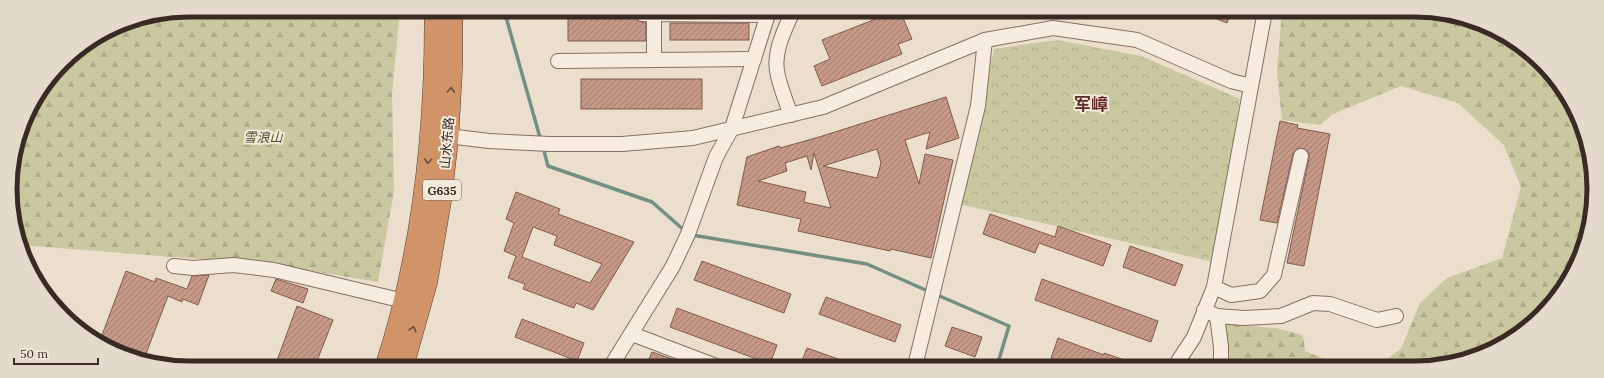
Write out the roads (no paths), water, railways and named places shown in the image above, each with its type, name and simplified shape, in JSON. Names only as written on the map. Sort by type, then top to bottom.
[{"type":"highway","name":"山水东路","points":[[404,361],[426,281],[441,198],[435,60],[435,17]]},
{"type":"highway","name":"山水东路","points":[[387,361],[404,301],[424,199],[439,134],[452,62],[452,17]]},
{"type":"street","points":[[649,17],[654,60]]},
{"type":"street","points":[[615,361],[673,266],[688,234],[716,157],[732,128],[767,17]]},
{"type":"street","points":[[791,17],[778,48],[776,62],[777,75],[791,115]]},
{"type":"street","points":[[1178,361],[1194,337],[1214,287],[1264,17]]},
{"type":"street","points":[[439,134],[489,142],[550,144],[622,144],[686,139],[823,107],[986,40],[1053,28],[1137,40],[1231,81],[1251,86]]},
{"type":"street","points":[[915,361],[978,106],[986,40]]},
{"type":"street","points":[[558,61],[754,59]]},
{"type":"street","points":[[1214,287],[1230,295],[1260,290],[1274,274],[1301,156]]},
{"type":"street","points":[[174,266],[193,268],[234,265],[274,270],[404,301]]},
{"type":"street","points":[[1204,310],[1217,316],[1244,318],[1281,316],[1313,303],[1330,304],[1377,320],[1396,316]]},
{"type":"street","points":[[1217,316],[1221,347],[1221,361]]},
{"type":"street","points":[[632,334],[703,361]]},
{"type":"waterway","points":[[506,17],[541,141]]},
{"type":"waterway","points":[[543,147],[548,166],[652,202],[685,231]]},
{"type":"waterway","points":[[692,235],[867,264],[930,292]]},
{"type":"waterway","points":[[935,294],[1009,326],[998,361]]},
{"type":"district","name":"军嶂","points":[[1091,104]]},
{"type":"park label","name":"雪浪山","points":[[263,137]]}]
